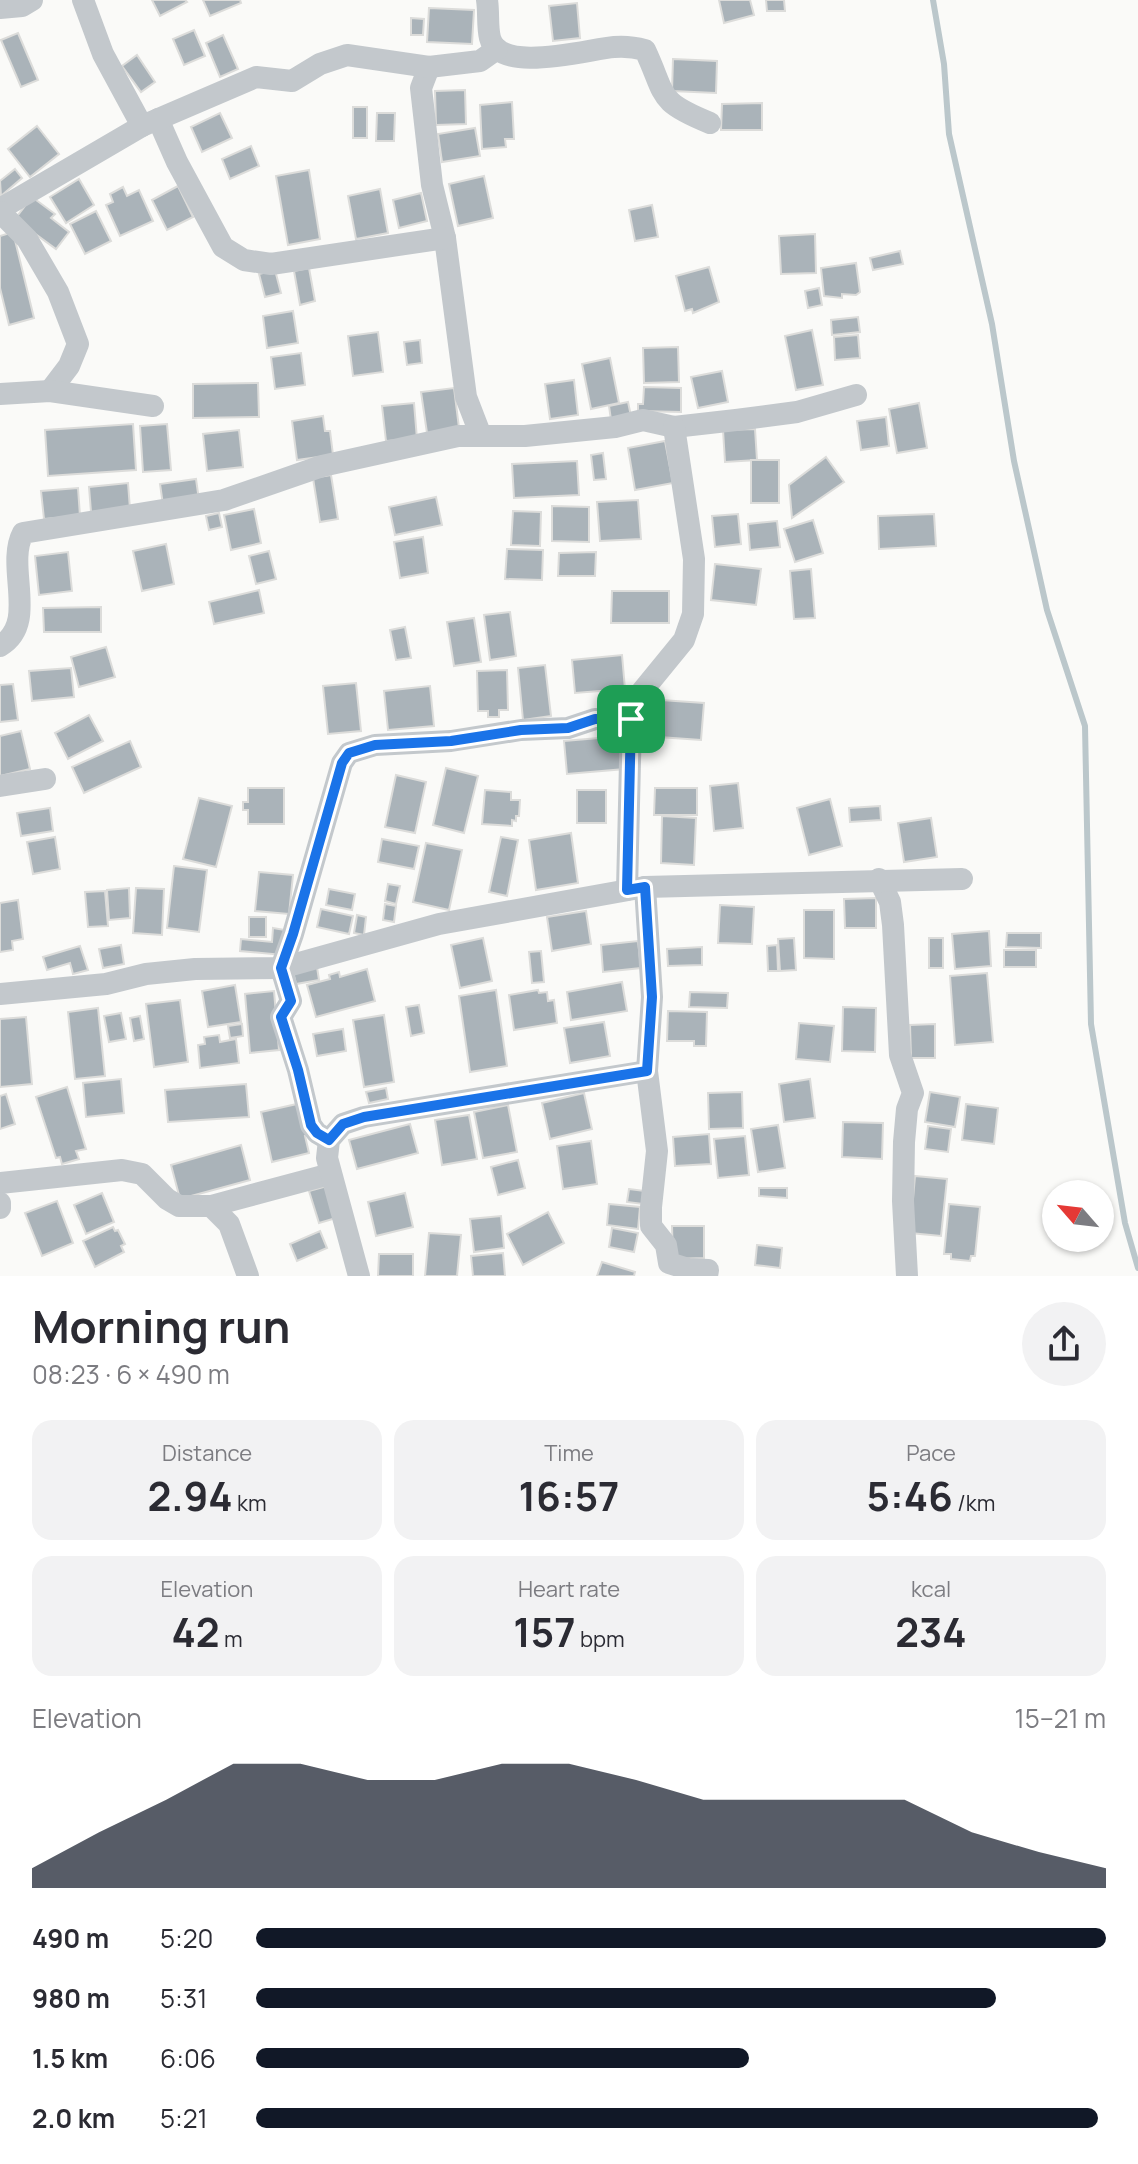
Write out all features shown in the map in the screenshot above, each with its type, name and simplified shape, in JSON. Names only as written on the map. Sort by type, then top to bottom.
[{"type":"street","points":[[0,8],[22,6],[32,0]]},
{"type":"street","points":[[83,0],[103,54],[177,162],[223,247],[244,260],[271,264],[445,238]]},
{"type":"street","points":[[487,0],[490,39],[497,49],[513,57],[572,55],[612,47],[631,46],[645,50],[662,95],[680,111],[710,123]]},
{"type":"street","points":[[50,391],[69,366],[78,344],[58,292],[27,239],[0,211],[150,123],[256,77],[292,81],[320,64],[347,55],[429,67],[480,61],[497,49]]},
{"type":"street","points":[[429,67],[421,88],[432,185],[445,238],[466,397],[481,436]]},
{"type":"street","points":[[0,394],[50,391],[153,406]]},
{"type":"street","points":[[0,646],[12,637],[20,619],[16,546],[23,533],[224,500],[322,466],[458,436],[525,436],[615,427],[643,420],[674,427],[797,412],[856,395]]},
{"type":"street","points":[[674,427],[694,559],[693,614],[684,640],[635,700],[631,719],[636,888],[652,997],[647,1071],[657,1151],[651,1226],[666,1245],[669,1263],[688,1269],[708,1270],[707,1276]]},
{"type":"street","points":[[329,1140],[311,1125],[281,1017],[291,1001],[281,968],[342,763],[349,753],[375,745],[451,741],[521,730],[568,728],[595,719],[631,719]]},
{"type":"street","points":[[0,786],[45,779]]},
{"type":"street","points":[[879,879],[890,902],[900,1055],[913,1093],[907,1109],[904,1142],[907,1276]]},
{"type":"street","points":[[0,994],[106,984],[146,974],[195,969],[281,968],[439,924],[636,888],[962,879]]},
{"type":"street","points":[[359,1276],[327,1158],[329,1140],[343,1124],[364,1117],[647,1071]]},
{"type":"street","points":[[0,1183],[122,1170],[142,1174],[167,1199],[179,1206],[211,1206],[330,1174]]},
{"type":"street","points":[[211,1206],[229,1224],[248,1276]]},
{"type":"building","points":[[152,0],[185,0],[187,2],[160,16]]},
{"type":"building","points":[[203,0],[240,0],[241,3],[210,16]]},
{"type":"building","points":[[719,0],[750,0],[754,15],[724,23]]},
{"type":"building","points":[[766,0],[784,0],[785,11],[767,11]]},
{"type":"building","points":[[577,3],[580,38],[553,41],[549,6]]},
{"type":"building","points":[[429,8],[474,10],[472,44],[427,42]]},
{"type":"building","points":[[411,18],[424,19],[423,35],[411,35]]},
{"type":"building","points":[[194,30],[205,56],[184,65],[173,39]]},
{"type":"building","points":[[18,33],[38,80],[21,87],[1,40]]},
{"type":"building","points":[[223,35],[238,69],[220,77],[206,43]]},
{"type":"building","points":[[137,55],[155,82],[141,92],[122,66]]},
{"type":"building","points":[[673,59],[717,61],[716,93],[672,91]]},
{"type":"building","points":[[465,90],[466,124],[436,125],[435,91]]},
{"type":"building","points":[[512,102],[514,139],[505,139],[506,147],[482,149],[480,105]]},
{"type":"building","points":[[762,103],[762,130],[721,130],[722,104]]},
{"type":"building","points":[[353,107],[367,107],[367,138],[353,138]]},
{"type":"building","points":[[220,113],[232,138],[202,152],[191,127]]},
{"type":"building","points":[[377,113],[395,113],[394,141],[376,141]]},
{"type":"building","points":[[37,126],[59,154],[30,177],[8,149]]},
{"type":"building","points":[[475,128],[480,156],[442,162],[438,134]]},
{"type":"building","points":[[251,146],[259,166],[230,179],[222,159]]},
{"type":"building","points":[[15,169],[22,178],[1,196],[0,181]]},
{"type":"building","points":[[309,170],[320,239],[288,245],[276,176]]},
{"type":"building","points":[[484,176],[493,218],[458,226],[449,184]]},
{"type":"building","points":[[79,179],[94,205],[66,223],[50,197]]},
{"type":"building","points":[[178,186],[193,217],[167,230],[152,200]]},
{"type":"building","points":[[123,187],[127,196],[139,190],[153,221],[120,236],[106,205],[113,202],[110,194]]},
{"type":"building","points":[[380,189],[388,233],[356,239],[348,196]]},
{"type":"building","points":[[421,193],[427,221],[399,228],[393,200]]},
{"type":"building","points":[[32,197],[55,214],[51,218],[69,232],[56,249],[15,219]]},
{"type":"building","points":[[652,205],[658,237],[635,241],[629,210]]},
{"type":"building","points":[[96,211],[111,241],[85,254],[70,224]]},
{"type":"building","points":[[13,232],[34,318],[9,325],[0,288],[0,236]]},
{"type":"building","points":[[815,234],[816,273],[781,274],[779,236]]},
{"type":"building","points":[[900,251],[903,264],[873,270],[870,258]]},
{"type":"building","points":[[856,263],[860,292],[856,295],[842,294],[842,298],[824,296],[821,268]]},
{"type":"building","points":[[709,267],[719,302],[693,313],[692,309],[685,311],[676,276]]},
{"type":"building","points":[[309,268],[315,301],[300,305],[294,271]]},
{"type":"building","points":[[275,270],[281,293],[265,297],[259,274]]},
{"type":"building","points":[[819,288],[822,305],[808,308],[805,291]]},
{"type":"building","points":[[293,311],[298,343],[267,348],[263,316]]},
{"type":"building","points":[[858,317],[860,332],[832,335],[831,320]]},
{"type":"building","points":[[812,330],[823,385],[796,390],[785,336]]},
{"type":"building","points":[[378,332],[383,372],[353,376],[348,336]]},
{"type":"building","points":[[858,335],[860,358],[835,360],[834,337]]},
{"type":"building","points":[[420,340],[422,363],[407,365],[404,342]]},
{"type":"building","points":[[678,347],[679,382],[644,383],[643,348]]},
{"type":"building","points":[[301,353],[305,385],[275,389],[271,357]]},
{"type":"building","points":[[610,358],[619,403],[591,409],[582,364]]},
{"type":"building","points":[[722,371],[728,402],[698,408],[691,377]]},
{"type":"building","points":[[574,380],[578,415],[550,419],[545,384]]},
{"type":"building","points":[[258,383],[259,417],[193,418],[193,384]]},
{"type":"building","points":[[644,387],[681,388],[681,412],[638,411],[638,404],[643,404]]},
{"type":"building","points":[[454,388],[459,428],[427,433],[421,392]]},
{"type":"building","points":[[628,402],[631,416],[611,420],[609,406]]},
{"type":"building","points":[[414,403],[417,439],[386,441],[382,406]]},
{"type":"building","points":[[919,403],[927,448],[897,453],[889,409]]},
{"type":"building","points":[[323,416],[325,431],[330,431],[333,455],[297,460],[292,421]]},
{"type":"building","points":[[886,417],[889,446],[861,450],[857,421]]},
{"type":"building","points":[[133,424],[136,470],[48,476],[45,430]]},
{"type":"building","points":[[167,424],[171,470],[143,472],[140,426]]},
{"type":"building","points":[[755,429],[757,460],[725,462],[723,430]]},
{"type":"building","points":[[239,430],[243,467],[207,471],[203,434]]},
{"type":"building","points":[[665,441],[673,483],[635,490],[628,448]]},
{"type":"building","points":[[603,453],[606,479],[594,480],[591,455]]},
{"type":"building","points":[[826,457],[844,482],[792,518],[789,485]]},
{"type":"building","points":[[751,460],[779,460],[779,503],[751,503]]},
{"type":"building","points":[[577,461],[579,495],[514,498],[512,464]]},
{"type":"building","points":[[331,475],[338,519],[320,522],[313,478]]},
{"type":"building","points":[[196,479],[199,500],[163,505],[160,484]]},
{"type":"building","points":[[128,483],[130,509],[91,512],[89,487]]},
{"type":"building","points":[[78,488],[80,516],[44,519],[41,491]]},
{"type":"building","points":[[436,497],[442,525],[395,535],[389,507]]},
{"type":"building","points":[[638,500],[641,539],[600,541],[597,502]]},
{"type":"building","points":[[552,506],[589,507],[589,542],[552,541]]},
{"type":"building","points":[[254,509],[261,543],[231,550],[224,515]]},
{"type":"building","points":[[513,511],[541,512],[540,546],[511,545]]},
{"type":"building","points":[[219,513],[222,527],[209,530],[206,516]]},
{"type":"building","points":[[738,514],[741,544],[715,547],[712,516]]},
{"type":"building","points":[[934,514],[936,546],[879,549],[878,516]]},
{"type":"building","points":[[813,520],[823,553],[795,562],[784,529]]},
{"type":"building","points":[[777,521],[780,547],[750,550],[748,524]]},
{"type":"building","points":[[423,537],[428,573],[400,578],[394,542]]},
{"type":"building","points":[[166,544],[174,584],[142,591],[133,551]]},
{"type":"building","points":[[507,549],[543,550],[542,580],[505,579]]},
{"type":"building","points":[[269,551],[276,579],[256,584],[249,556]]},
{"type":"building","points":[[68,552],[72,591],[39,595],[35,556]]},
{"type":"building","points":[[596,552],[595,576],[558,576],[559,553]]},
{"type":"building","points":[[715,564],[761,569],[756,605],[711,600]]},
{"type":"building","points":[[811,569],[815,618],[794,619],[790,571]]},
{"type":"building","points":[[259,590],[264,613],[214,624],[209,602]]},
{"type":"building","points":[[612,591],[669,591],[669,623],[611,623]]},
{"type":"building","points":[[101,607],[101,632],[44,632],[43,608]]},
{"type":"building","points":[[510,612],[516,656],[490,660],[484,615]]},
{"type":"building","points":[[474,618],[481,662],[454,666],[447,622]]},
{"type":"building","points":[[405,627],[411,658],[396,660],[390,630]]},
{"type":"building","points":[[106,647],[115,677],[79,687],[71,657]]},
{"type":"building","points":[[622,655],[625,689],[575,693],[572,660]]},
{"type":"building","points":[[545,665],[551,716],[523,720],[518,668]]},
{"type":"building","points":[[71,668],[74,697],[32,701],[29,671]]},
{"type":"building","points":[[507,670],[508,710],[499,710],[499,717],[488,717],[488,711],[478,711],[477,671]]},
{"type":"building","points":[[356,683],[361,731],[328,734],[323,686]]},
{"type":"building","points":[[13,684],[18,720],[0,722],[0,685]]},
{"type":"building","points":[[430,686],[434,726],[388,730],[384,691]]},
{"type":"building","points":[[661,700],[704,703],[701,740],[659,737]]},
{"type":"building","points":[[89,715],[103,741],[68,759],[55,733]]},
{"type":"building","points":[[21,731],[30,769],[0,776],[0,736]]},
{"type":"building","points":[[622,736],[625,769],[567,774],[564,741]]},
{"type":"building","points":[[130,741],[141,767],[84,793],[72,767]]},
{"type":"building","points":[[446,768],[478,776],[464,833],[433,825]]},
{"type":"building","points":[[396,775],[426,782],[415,833],[385,827]]},
{"type":"building","points":[[738,783],[743,828],[714,831],[710,786]]},
{"type":"building","points":[[248,788],[284,788],[284,824],[248,824],[248,810],[243,810],[243,802],[248,802]]},
{"type":"building","points":[[655,788],[697,788],[697,815],[654,815]]},
{"type":"building","points":[[485,790],[511,792],[511,800],[520,800],[519,816],[516,816],[516,821],[512,820],[512,826],[482,824]]},
{"type":"building","points":[[577,790],[606,790],[606,823],[577,823]]},
{"type":"building","points":[[199,798],[232,806],[216,867],[183,859]]},
{"type":"building","points":[[830,799],[842,846],[809,855],[797,808]]},
{"type":"building","points":[[880,806],[881,820],[850,822],[849,808]]},
{"type":"building","points":[[50,808],[53,831],[21,836],[17,813]]},
{"type":"building","points":[[662,816],[696,818],[694,865],[661,863]]},
{"type":"building","points":[[931,818],[937,857],[904,862],[898,823]]},
{"type":"building","points":[[571,833],[578,883],[536,890],[529,840]]},
{"type":"building","points":[[55,837],[60,869],[33,874],[27,842]]},
{"type":"building","points":[[501,837],[518,840],[507,896],[489,892]]},
{"type":"building","points":[[382,839],[419,846],[414,869],[378,862]]},
{"type":"building","points":[[426,843],[462,850],[449,910],[413,902]]},
{"type":"building","points":[[174,866],[207,870],[199,932],[167,928]]},
{"type":"building","points":[[259,872],[293,875],[289,914],[255,911]]},
{"type":"building","points":[[388,884],[400,886],[396,904],[385,901]]},
{"type":"building","points":[[129,888],[130,918],[109,920],[107,890]]},
{"type":"building","points":[[136,888],[164,889],[162,935],[133,933]]},
{"type":"building","points":[[329,889],[355,894],[352,910],[326,905]]},
{"type":"building","points":[[105,891],[108,926],[88,927],[85,892]]},
{"type":"building","points":[[876,898],[876,928],[845,928],[844,899]]},
{"type":"building","points":[[18,900],[23,939],[12,941],[13,950],[0,952],[0,903]]},
{"type":"building","points":[[385,904],[396,906],[394,922],[383,920]]},
{"type":"building","points":[[720,905],[754,907],[752,944],[718,943]]},
{"type":"building","points":[[321,909],[353,916],[349,934],[317,927]]},
{"type":"building","points":[[804,910],[834,910],[834,959],[804,958]]},
{"type":"building","points":[[586,911],[591,944],[552,951],[547,917]]},
{"type":"building","points":[[357,915],[366,917],[364,935],[354,933]]},
{"type":"building","points":[[249,917],[266,917],[266,937],[249,937]]},
{"type":"building","points":[[273,928],[285,930],[283,955],[240,951],[241,939],[272,942]]},
{"type":"building","points":[[989,931],[991,966],[955,969],[952,934]]},
{"type":"building","points":[[1007,933],[1041,933],[1041,948],[1006,947]]},
{"type":"building","points":[[483,938],[492,981],[460,988],[451,945]]},
{"type":"building","points":[[794,938],[796,970],[780,971],[778,939]]},
{"type":"building","points":[[929,938],[943,938],[943,968],[929,968]]},
{"type":"building","points":[[638,941],[641,968],[603,972],[601,945]]},
{"type":"building","points":[[121,945],[124,964],[103,968],[99,949]]},
{"type":"building","points":[[777,945],[778,971],[768,971],[767,946]]},
{"type":"building","points":[[80,946],[88,970],[73,974],[70,963],[47,970],[43,957]]},
{"type":"building","points":[[702,947],[702,965],[668,966],[667,949]]},
{"type":"building","points":[[1004,950],[1036,950],[1036,967],[1004,967]]},
{"type":"building","points":[[541,951],[544,982],[532,983],[529,952]]},
{"type":"building","points":[[317,967],[319,980],[296,984],[293,972]]},
{"type":"building","points":[[367,969],[375,1001],[316,1017],[307,985],[330,979],[329,975],[339,972],[340,977]]},
{"type":"building","points":[[987,973],[993,1042],[955,1045],[950,976]]},
{"type":"building","points":[[622,982],[627,1011],[571,1020],[567,992]]},
{"type":"building","points":[[235,985],[241,1022],[208,1027],[202,991]]},
{"type":"building","points":[[496,990],[507,1066],[470,1072],[459,996]]},
{"type":"building","points":[[538,990],[539,993],[547,992],[548,1001],[554,1000],[557,1023],[514,1030],[509,995]]},
{"type":"building","points":[[274,991],[279,1050],[250,1053],[245,994]]},
{"type":"building","points":[[690,992],[728,993],[727,1008],[689,1007]]},
{"type":"building","points":[[180,1000],[188,1062],[154,1067],[146,1004]]},
{"type":"building","points":[[419,1005],[424,1033],[411,1036],[406,1007]]},
{"type":"building","points":[[843,1007],[876,1008],[875,1052],[842,1051]]},
{"type":"building","points":[[98,1008],[105,1076],[75,1079],[68,1012]]},
{"type":"building","points":[[668,1011],[707,1012],[706,1046],[694,1046],[694,1041],[667,1041]]},
{"type":"building","points":[[121,1013],[126,1039],[109,1042],[104,1016]]},
{"type":"building","points":[[384,1015],[394,1082],[364,1087],[353,1020]]},
{"type":"building","points":[[140,1016],[144,1039],[134,1041],[130,1018]]},
{"type":"building","points":[[26,1017],[32,1084],[0,1087],[0,1019]]},
{"type":"building","points":[[604,1022],[610,1056],[570,1063],[564,1028]]},
{"type":"building","points":[[799,1023],[834,1026],[830,1062],[796,1059]]},
{"type":"building","points":[[242,1024],[243,1036],[230,1038],[228,1026]]},
{"type":"building","points":[[935,1024],[935,1058],[911,1058],[910,1025]]},
{"type":"building","points":[[343,1029],[346,1051],[317,1056],[313,1034]]},
{"type":"building","points":[[219,1035],[220,1042],[236,1039],[239,1063],[200,1068],[198,1045],[205,1044],[204,1037]]},
{"type":"building","points":[[121,1079],[124,1113],[86,1117],[83,1083]]},
{"type":"building","points":[[810,1079],[815,1118],[784,1122],[779,1084]]},
{"type":"building","points":[[246,1084],[249,1117],[168,1122],[165,1090]]},
{"type":"building","points":[[67,1087],[86,1149],[76,1151],[79,1159],[62,1164],[60,1157],[56,1158],[36,1097]]},
{"type":"building","points":[[386,1088],[388,1099],[369,1103],[366,1092]]},
{"type":"building","points":[[742,1092],[743,1128],[709,1129],[708,1093]]},
{"type":"building","points":[[930,1092],[960,1097],[955,1127],[925,1122]]},
{"type":"building","points":[[584,1093],[592,1129],[550,1139],[542,1103]]},
{"type":"building","points":[[6,1094],[15,1124],[0,1129],[0,1096]]},
{"type":"building","points":[[297,1104],[308,1135],[305,1136],[309,1153],[272,1162],[261,1112]]},
{"type":"building","points":[[966,1104],[998,1108],[994,1144],[962,1140]]},
{"type":"building","points":[[508,1105],[517,1152],[483,1158],[474,1112]]},
{"type":"building","points":[[469,1115],[477,1159],[442,1165],[435,1120]]},
{"type":"building","points":[[843,1122],[883,1123],[882,1159],[842,1157]]},
{"type":"building","points":[[410,1124],[418,1153],[357,1169],[349,1140]]},
{"type":"building","points":[[778,1125],[785,1168],[758,1172],[751,1129]]},
{"type":"building","points":[[928,1126],[951,1129],[948,1152],[925,1149]]},
{"type":"building","points":[[709,1134],[711,1164],[675,1166],[673,1137]]},
{"type":"building","points":[[745,1136],[749,1175],[718,1178],[714,1139]]},
{"type":"building","points":[[591,1141],[597,1184],[563,1189],[557,1146]]},
{"type":"building","points":[[241,1145],[250,1180],[180,1199],[171,1165]]},
{"type":"building","points":[[518,1160],[525,1188],[498,1195],[491,1167]]},
{"type":"building","points":[[915,1176],[947,1179],[941,1236],[910,1233]]},
{"type":"building","points":[[327,1186],[336,1218],[319,1223],[309,1191]]},
{"type":"building","points":[[759,1188],[787,1188],[787,1198],[759,1196]]},
{"type":"building","points":[[629,1189],[645,1191],[643,1204],[627,1202]]},
{"type":"building","points":[[102,1193],[114,1222],[86,1234],[74,1205]]},
{"type":"building","points":[[405,1193],[413,1227],[376,1236],[368,1202]]},
{"type":"building","points":[[57,1201],[73,1243],[42,1256],[25,1213]]},
{"type":"building","points":[[609,1204],[640,1207],[638,1229],[607,1225]]},
{"type":"building","points":[[949,1204],[980,1207],[975,1256],[971,1256],[970,1261],[951,1259],[951,1254],[944,1254]]},
{"type":"building","points":[[548,1212],[564,1243],[523,1265],[507,1234]]},
{"type":"building","points":[[501,1216],[504,1248],[474,1252],[470,1219]]},
{"type":"building","points":[[672,1226],[704,1226],[704,1258],[673,1259]]},
{"type":"building","points":[[113,1227],[125,1244],[121,1246],[124,1252],[95,1267],[83,1241]]},
{"type":"building","points":[[612,1228],[638,1233],[634,1252],[609,1247]]},
{"type":"building","points":[[320,1231],[327,1248],[297,1261],[290,1244]]},
{"type":"building","points":[[429,1233],[461,1235],[457,1276],[425,1276]]},
{"type":"building","points":[[757,1245],[782,1248],[780,1268],[755,1265]]},
{"type":"building","points":[[503,1253],[505,1276],[473,1276],[471,1256]]},
{"type":"building","points":[[379,1254],[413,1254],[413,1276],[378,1276]]},
{"type":"building","points":[[602,1262],[635,1272],[634,1276],[597,1276]]},
{"type":"waterway","points":[[933,0],[944,64],[949,134],[992,324],[1014,461],[1047,610],[1085,726],[1091,1024],[1125,1223],[1138,1268]]},
{"type":"route","points":[[595,719],[631,719],[627,890],[645,887],[652,997],[647,1071],[364,1117],[343,1124],[329,1140],[317,1133],[311,1125],[281,1017],[291,1001],[281,968],[342,763],[349,753],[375,745],[451,741],[521,730],[568,728],[595,719]]}]
